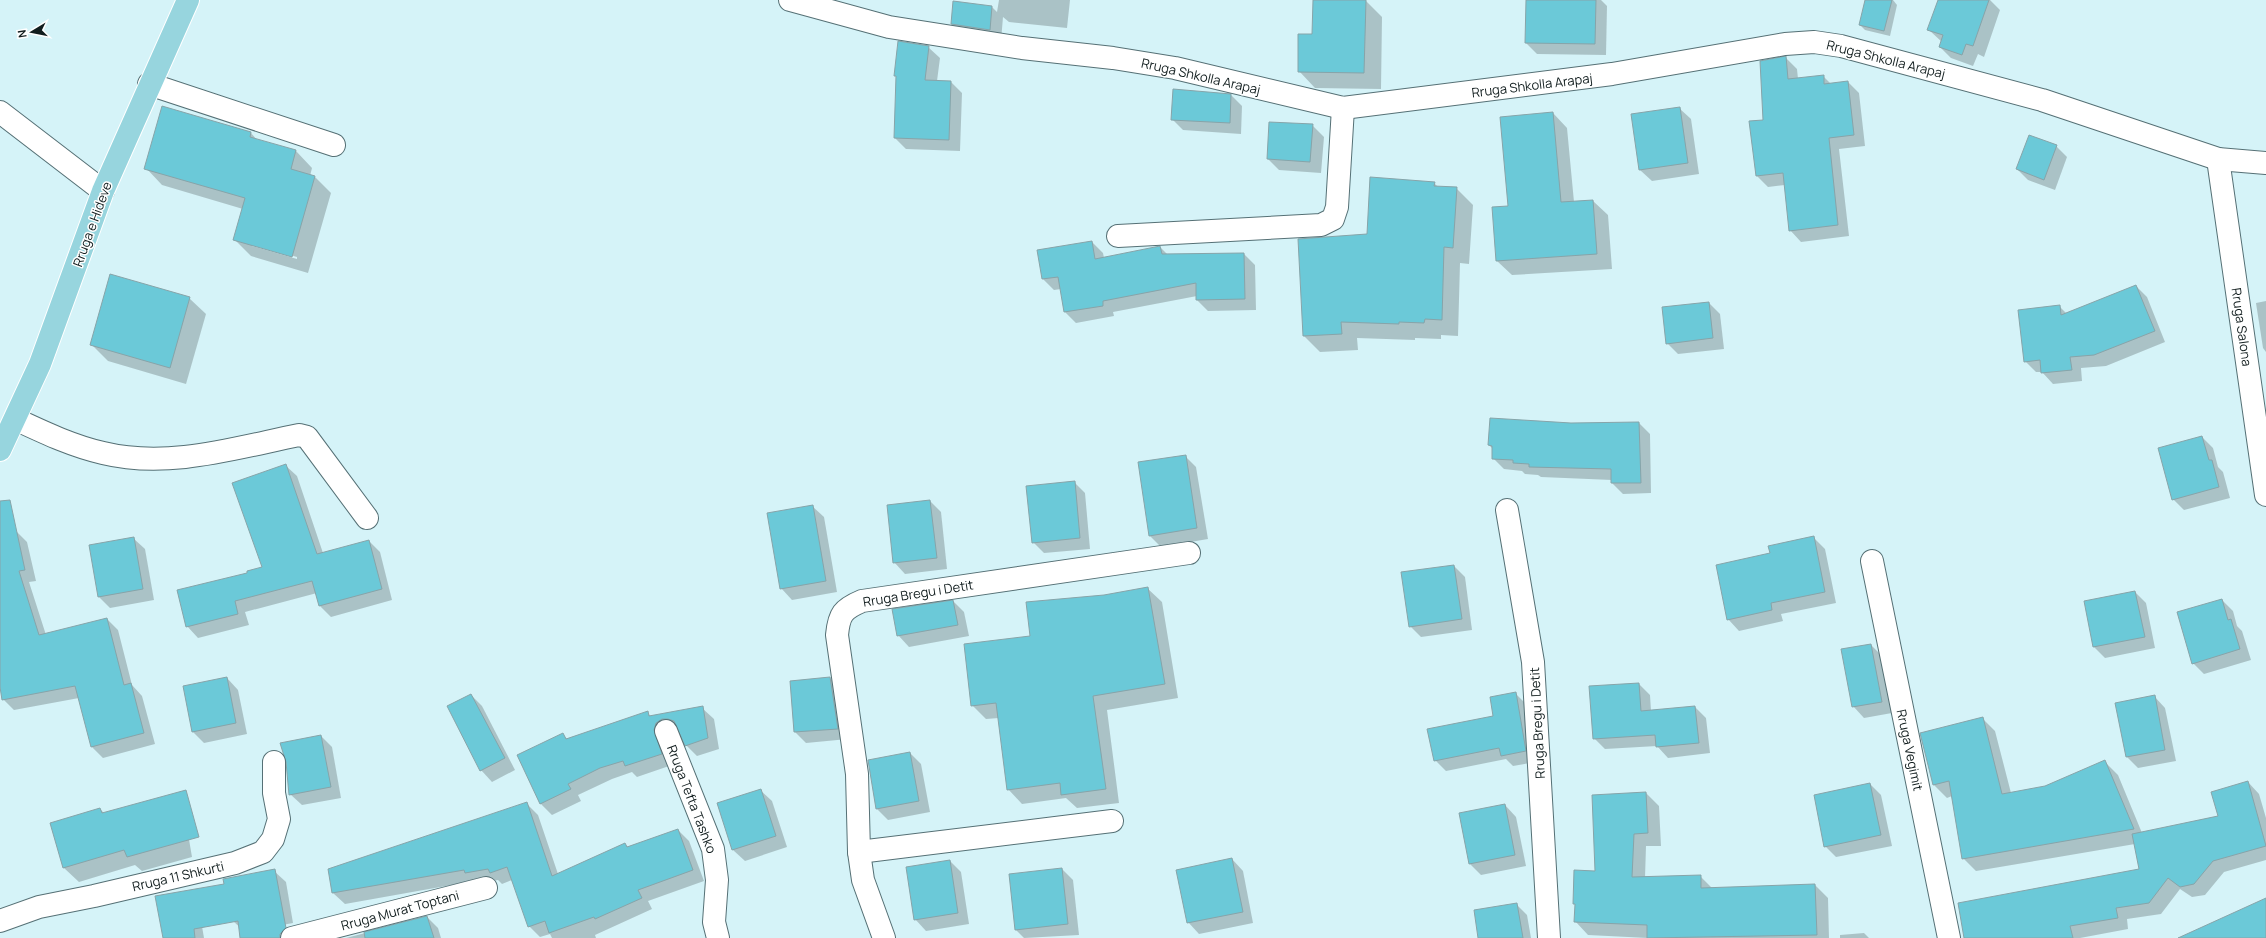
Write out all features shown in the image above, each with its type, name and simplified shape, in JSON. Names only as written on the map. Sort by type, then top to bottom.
[{"type":"main road","name":"Rruga e Hideve","points":[[0,450],[40,364],[103,191],[149,84],[188,0]]},
{"type":"street","name":"Rruga Shkolla Arapaj","points":[[790,0],[890,27],[1022,48],[1113,58],[1175,68],[1343,108],[1612,74],[1785,44],[1814,42],[1841,46],[2042,100],[2218,159],[2266,163]]},
{"type":"street","points":[[149,84],[334,145]]},
{"type":"street","points":[[1118,236],[1321,225],[1333,219],[1337,207],[1343,108]]},
{"type":"street","points":[[0,112],[103,191]]},
{"type":"street","name":"Rruga Salona","points":[[2218,159],[2266,495]]},
{"type":"street","points":[[15,419],[59,439],[103,454],[146,459],[193,456],[299,435],[307,437],[367,518]]},
{"type":"street","name":"Rruga Bregu i Detit","points":[[1508,510],[1533,662],[1549,938]]},
{"type":"street","name":"Rruga Bregu i Detit","points":[[884,938],[863,880],[859,852],[857,774],[837,634],[839,619],[848,607],[862,601],[1190,553]]},
{"type":"street","name":"Rruga Vegimit","points":[[1872,561],[1949,938]]},
{"type":"street","name":"Rruga Tefta Tashko","points":[[666,731],[713,849],[718,880],[714,922],[718,938]]},
{"type":"street","name":"Rruga 11 Shkurti","points":[[0,921],[39,907],[94,896],[235,863],[263,852],[273,839],[279,819],[274,793],[274,762]]},
{"type":"street","points":[[859,852],[1112,821]]},
{"type":"street","name":"Rruga Murat Toptani","points":[[292,938],[486,888]]},
{"type":"building","points":[[1313,0],[1366,0],[1364,73],[1298,72],[1298,34],[1312,34]]},
{"type":"building","points":[[1526,0],[1596,0],[1595,44],[1525,43]]},
{"type":"building","points":[[1865,0],[1892,0],[1884,31],[1859,25]]},
{"type":"building","points":[[1938,0],[1989,0],[1973,46],[1966,44],[1962,55],[1939,47],[1943,35],[1927,30]]},
{"type":"building","points":[[953,1],[992,6],[990,30],[951,24]]},
{"type":"building","points":[[898,41],[929,46],[925,80],[951,81],[949,140],[894,138],[896,76],[894,76]]},
{"type":"building","points":[[1786,56],[1788,79],[1824,75],[1824,84],[1848,81],[1854,135],[1829,138],[1838,225],[1789,231],[1783,173],[1756,176],[1749,121],[1763,120],[1760,61]]},
{"type":"building","points":[[1173,89],[1231,94],[1230,123],[1171,120]]},
{"type":"building","points":[[162,106],[251,132],[250,137],[296,150],[291,169],[315,176],[292,257],[233,240],[245,198],[144,169]]},
{"type":"building","points":[[1680,107],[1688,163],[1639,170],[1631,114]]},
{"type":"building","points":[[1553,112],[1561,202],[1593,200],[1597,254],[1496,261],[1492,207],[1508,206],[1500,117]]},
{"type":"building","points":[[1269,122],[1313,124],[1310,162],[1267,159]]},
{"type":"building","points":[[2029,135],[2057,145],[2044,180],[2016,169]]},
{"type":"building","points":[[1370,177],[1435,182],[1434,186],[1457,187],[1453,248],[1444,247],[1442,320],[1425,319],[1424,323],[1399,322],[1399,324],[1341,322],[1342,334],[1303,336],[1298,239],[1367,234]]},
{"type":"building","points":[[1092,241],[1095,259],[1160,246],[1162,254],[1244,253],[1245,299],[1196,300],[1196,283],[1103,301],[1103,306],[1064,312],[1058,277],[1042,279],[1037,250]]},
{"type":"building","points":[[110,274],[190,297],[170,368],[90,345]]},
{"type":"building","points":[[2136,285],[2155,331],[2094,355],[2070,357],[2072,370],[2041,373],[2040,360],[2024,362],[2018,310],[2060,305],[2061,315]]},
{"type":"building","points":[[1709,302],[1713,338],[1666,344],[1662,307]]},
{"type":"building","points":[[1490,418],[1571,423],[1639,422],[1641,483],[1611,483],[1611,469],[1529,467],[1529,464],[1513,463],[1513,460],[1492,459],[1492,446],[1488,445]]},
{"type":"building","points":[[2202,436],[2209,460],[2212,460],[2219,487],[2172,500],[2158,448]]},
{"type":"building","points":[[1186,455],[1197,528],[1149,536],[1138,462]]},
{"type":"building","points":[[286,464],[317,554],[369,540],[382,589],[319,606],[312,581],[235,601],[238,614],[186,627],[177,590],[247,573],[247,571],[262,567],[232,483]]},
{"type":"building","points":[[1075,481],[1080,538],[1032,543],[1026,486]]},
{"type":"building","points":[[10,500],[25,570],[19,571],[39,635],[107,618],[124,685],[131,683],[144,733],[91,747],[75,686],[2,700],[0,687],[0,501]]},
{"type":"building","points":[[930,500],[937,558],[893,563],[887,505]]},
{"type":"building","points":[[813,505],[826,581],[780,589],[767,513]]},
{"type":"building","points":[[1814,536],[1825,592],[1771,603],[1772,610],[1727,620],[1716,565],[1770,553],[1768,546]]},
{"type":"building","points":[[134,537],[143,589],[98,597],[89,545]]},
{"type":"building","points":[[1454,565],[1462,619],[1409,627],[1401,572]]},
{"type":"building","points":[[1148,587],[1165,684],[1093,696],[1106,789],[1061,795],[1060,783],[1007,790],[996,703],[971,706],[964,644],[1030,636],[1026,602],[1104,595]]},
{"type":"building","points":[[2135,591],[2145,637],[2093,647],[2084,601]]},
{"type":"building","points":[[2222,599],[2228,620],[2231,619],[2240,649],[2192,664],[2177,612]]},
{"type":"building","points":[[953,600],[958,625],[897,636],[892,609]]},
{"type":"building","points":[[1871,644],[1882,702],[1852,707],[1841,649]]},
{"type":"building","points":[[227,677],[236,723],[192,732],[183,686]]},
{"type":"building","points":[[830,677],[838,729],[794,732],[790,681]]},
{"type":"building","points":[[1639,683],[1641,711],[1695,706],[1699,743],[1656,747],[1655,735],[1593,739],[1589,686]]},
{"type":"building","points":[[1516,692],[1526,751],[1501,756],[1499,748],[1434,761],[1427,729],[1493,716],[1490,697]]},
{"type":"building","points":[[471,694],[505,758],[480,771],[447,706]]},
{"type":"building","points":[[2155,695],[2165,750],[2126,757],[2115,703]]},
{"type":"building","points":[[703,706],[708,738],[685,746],[674,721],[662,719],[656,723],[654,730],[662,754],[625,766],[623,761],[600,768],[568,784],[571,789],[540,804],[517,755],[563,733],[566,739],[648,711],[649,716]]},
{"type":"building","points":[[1983,717],[2002,794],[2045,786],[2105,760],[2134,829],[1962,859],[1949,781],[1933,785],[1920,733]]},
{"type":"building","points":[[321,735],[331,787],[289,795],[286,762],[280,743]]},
{"type":"building","points":[[910,752],[919,801],[876,809],[868,760]]},
{"type":"building","points":[[2248,781],[2266,846],[2213,861],[2194,884],[2180,887],[2168,878],[2149,903],[2116,908],[2118,918],[2070,926],[2073,938],[1964,938],[1958,903],[2139,869],[2132,834],[2218,816],[2211,792]]},
{"type":"building","points":[[1870,783],[1881,835],[1824,847],[1814,795]]},
{"type":"building","points":[[761,789],[776,836],[732,850],[717,803]]},
{"type":"building","points":[[186,790],[199,837],[127,857],[124,850],[63,868],[50,823],[100,808],[102,813]]},
{"type":"building","points":[[1646,792],[1648,833],[1634,834],[1632,877],[1701,875],[1701,888],[1815,884],[1817,935],[1647,938],[1647,925],[1574,922],[1574,870],[1595,871],[1592,795]]},
{"type":"building","points":[[527,802],[552,876],[625,843],[627,847],[678,829],[693,870],[638,890],[642,898],[595,919],[594,917],[549,933],[545,921],[528,927],[507,867],[490,873],[488,869],[465,873],[464,870],[332,893],[328,869]]},
{"type":"building","points":[[1505,804],[1515,855],[1469,864],[1459,813]]},
{"type":"building","points":[[1232,858],[1243,912],[1187,923],[1176,870]]},
{"type":"building","points":[[950,860],[958,913],[914,920],[906,867]]},
{"type":"building","points":[[1062,868],[1068,924],[1015,930],[1009,874]]},
{"type":"building","points":[[275,869],[286,928],[280,934],[280,938],[240,938],[238,921],[194,929],[195,938],[163,938],[155,896],[224,884],[223,879]]},
{"type":"building","points":[[2266,898],[2266,938],[2178,938]]},
{"type":"building","points":[[1517,903],[1523,938],[1478,938],[1474,910]]},
{"type":"building","points":[[427,916],[434,938],[365,938],[364,932]]}]
